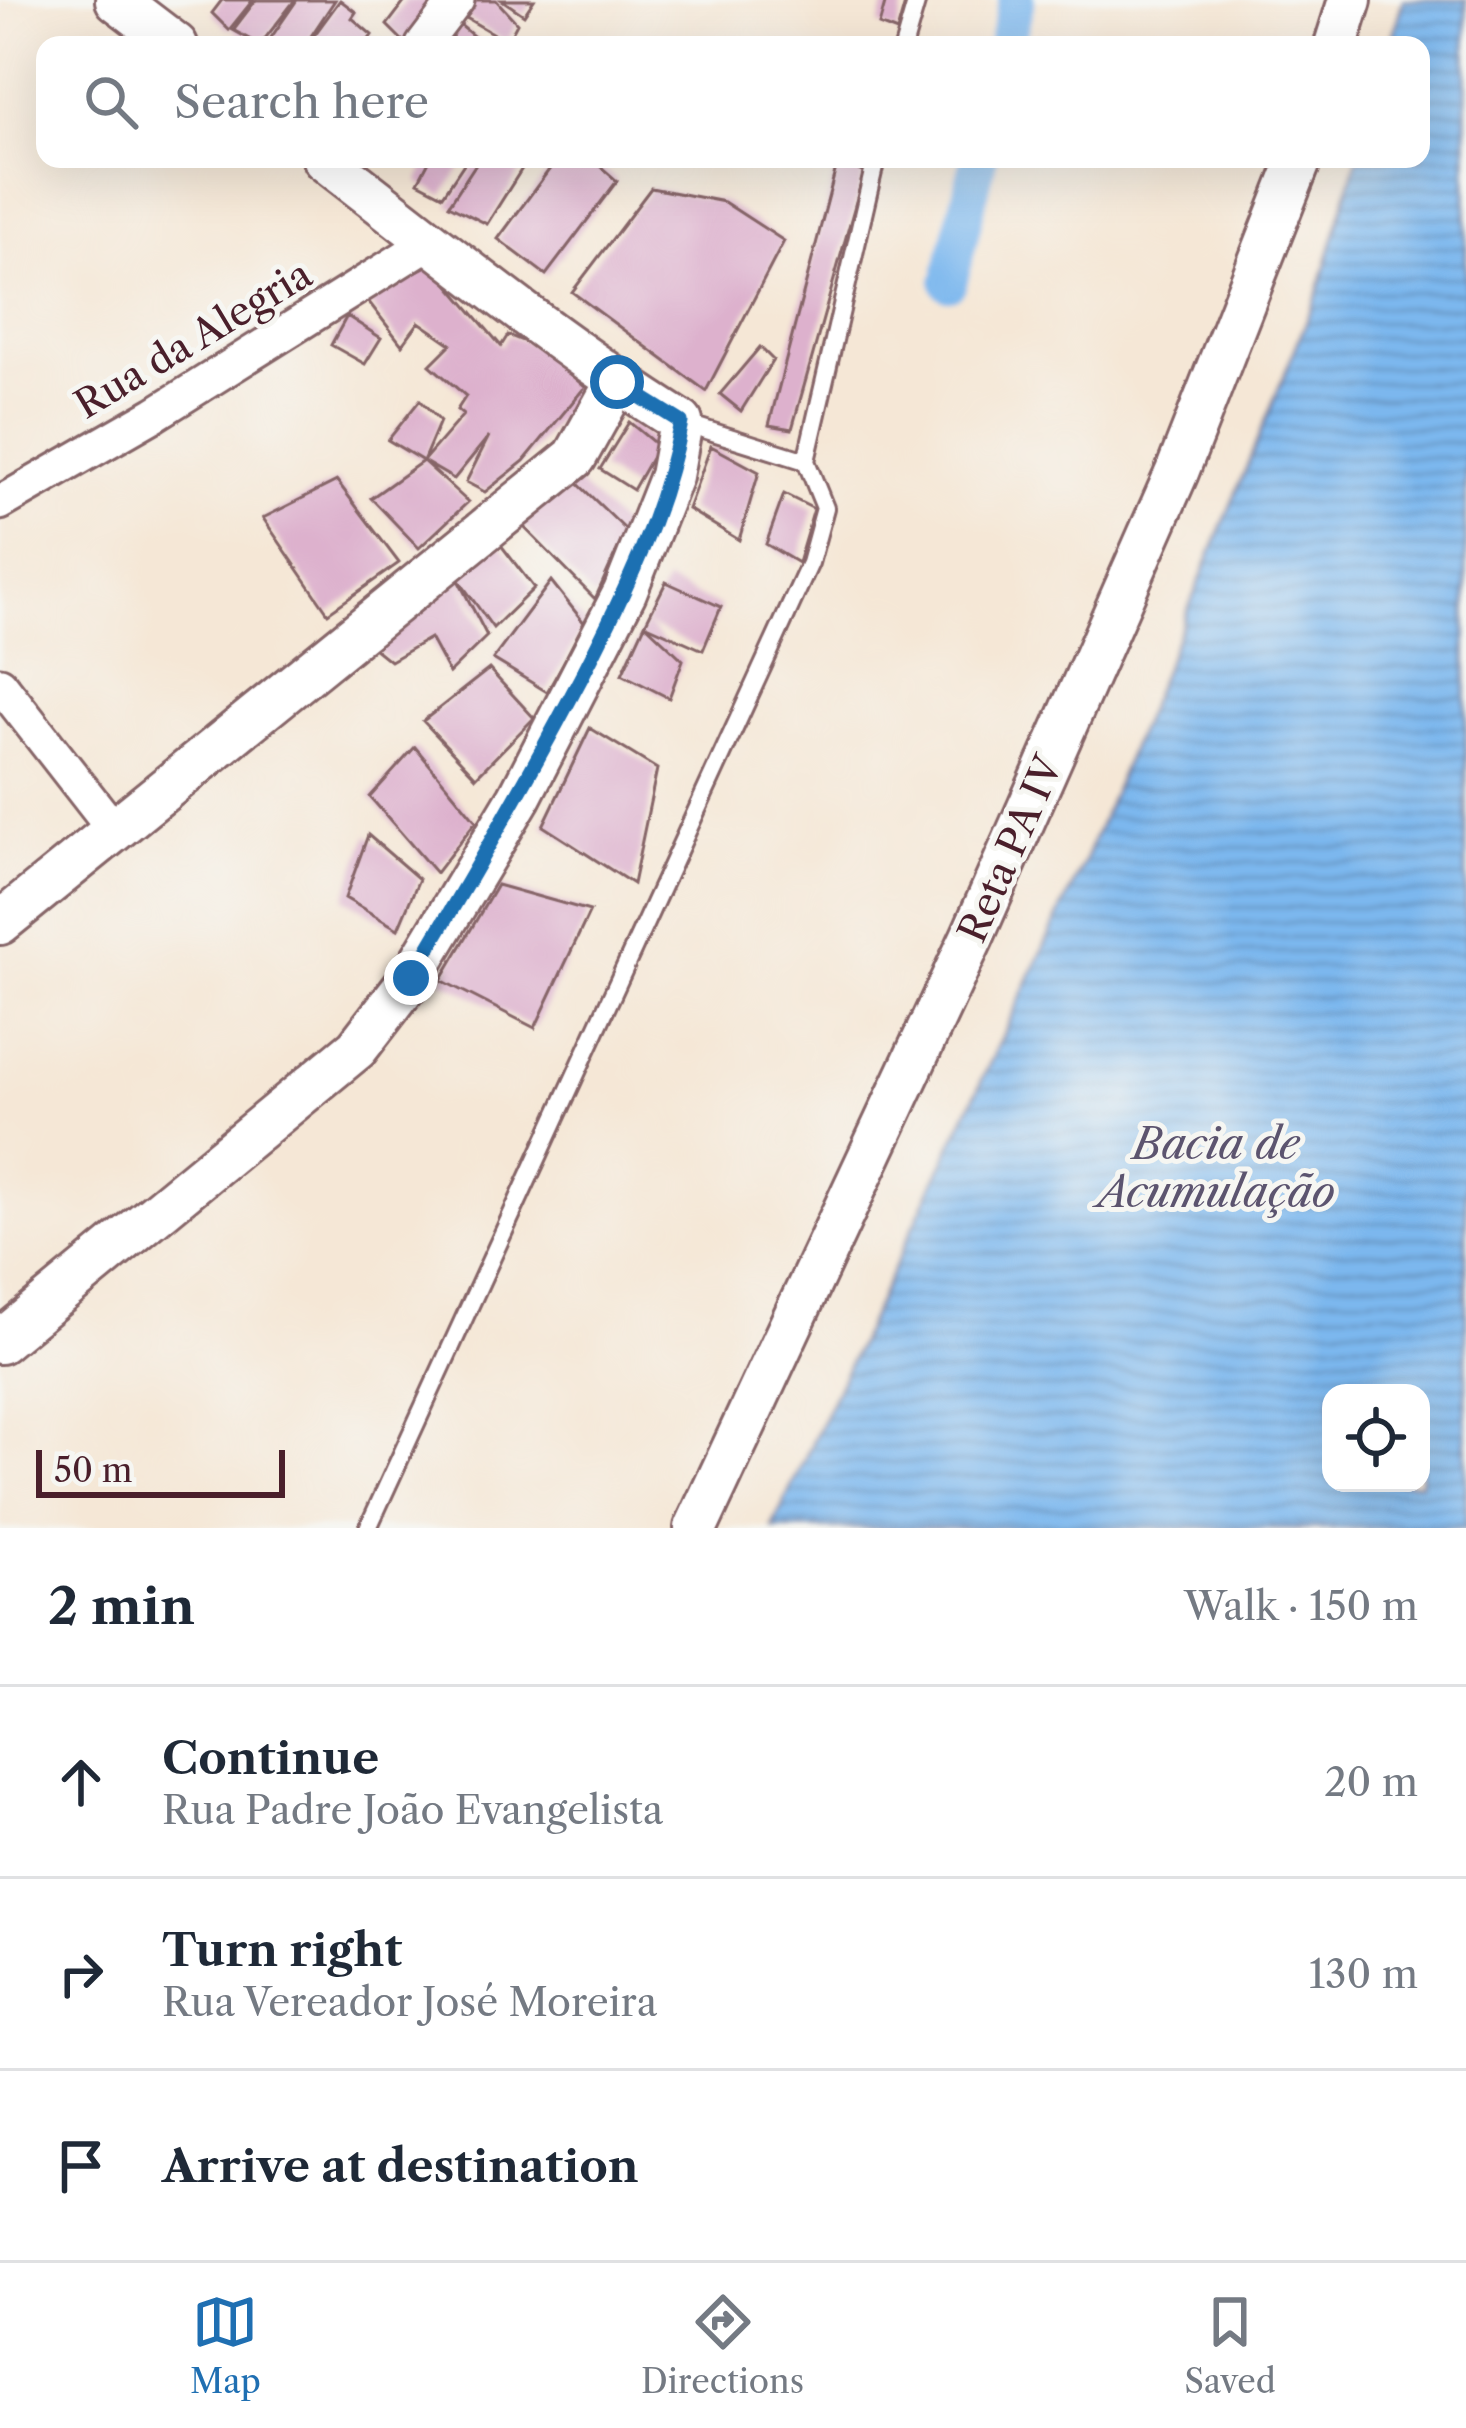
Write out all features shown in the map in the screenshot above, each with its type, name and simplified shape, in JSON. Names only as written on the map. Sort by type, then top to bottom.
[{"type":"street","points":[[117,0],[164,36]]},
{"type":"street","points":[[430,36],[457,0]]},
{"type":"street","points":[[1339,36],[1350,0]]},
{"type":"street","points":[[0,1342],[357,1048],[411,978],[519,798],[625,592],[671,476],[681,422],[617,382],[428,243],[338,168]]},
{"type":"street","name":"Reta PA IV","points":[[696,1528],[981,916],[1177,472],[1296,168]]},
{"type":"street","name":"Rua da Alegria","points":[[0,502],[154,415],[428,243]]},
{"type":"street","points":[[0,923],[575,457],[617,382]]},
{"type":"street","points":[[0,684],[114,830]]},
{"type":"lane","points":[[906,36],[916,0]]},
{"type":"lane","points":[[368,1528],[810,563],[824,508],[806,460],[874,168]]},
{"type":"lane","points":[[681,422],[806,460]]},
{"type":"water","name":"Bacia de Acumulação","points":[[1403,0],[1466,0],[1466,1528],[772,1528],[1086,858],[1318,293],[1354,168],[1430,168],[1430,36],[1393,36]]},
{"type":"building","points":[[222,0],[253,0],[229,30],[212,13]]},
{"type":"building","points":[[256,0],[295,0],[267,36],[244,36],[233,30]]},
{"type":"building","points":[[297,0],[335,0],[311,36],[272,36]]},
{"type":"building","points":[[340,0],[356,12],[352,18],[372,35],[371,36],[314,36]]},
{"type":"building","points":[[406,0],[433,4],[410,36],[398,36],[387,25]]},
{"type":"building","points":[[468,0],[496,0],[517,23],[510,36],[497,36],[458,13]]},
{"type":"building","points":[[502,0],[534,0],[524,15]]},
{"type":"building","points":[[886,0],[906,0],[897,32],[879,25]]},
{"type":"building","points":[[460,25],[473,36],[452,36]]},
{"type":"building","points":[[425,168],[461,168],[443,195],[418,182]]},
{"type":"building","points":[[473,168],[522,168],[487,224],[449,205]]},
{"type":"building","points":[[550,168],[602,168],[617,181],[546,275],[498,239]]},
{"type":"building","points":[[836,168],[854,168],[864,173],[792,429],[769,425]]},
{"type":"building","points":[[651,188],[724,202],[784,241],[706,391],[572,292]]},
{"type":"building","points":[[431,264],[501,346],[508,335],[540,348],[585,387],[524,461],[485,492],[466,482],[489,436],[454,479],[423,461],[463,415],[457,410],[466,396],[430,365],[451,344],[419,322],[402,345],[365,297]]},
{"type":"building","points":[[347,316],[381,338],[365,364],[331,345]]},
{"type":"building","points":[[760,347],[773,360],[741,411],[720,394]]},
{"type":"building","points":[[420,400],[440,421],[423,461],[388,440]]},
{"type":"building","points":[[629,422],[658,446],[633,490],[600,469]]},
{"type":"building","points":[[711,446],[759,472],[739,540],[688,509]]},
{"type":"building","points":[[423,461],[468,502],[419,548],[371,498]]},
{"type":"building","points":[[570,476],[626,530],[595,599],[518,521]]},
{"type":"building","points":[[337,481],[399,563],[328,613],[263,518]]},
{"type":"building","points":[[784,494],[814,509],[798,563],[766,544]]},
{"type":"building","points":[[497,540],[534,588],[493,628],[456,576]]},
{"type":"building","points":[[456,576],[487,636],[449,673],[430,638],[390,661],[369,644]]},
{"type":"building","points":[[551,581],[585,624],[547,692],[493,659]]},
{"type":"building","points":[[666,582],[721,607],[703,650],[645,624]]},
{"type":"building","points":[[645,624],[683,660],[669,698],[622,674]]},
{"type":"building","points":[[489,669],[534,718],[476,777],[423,721]]},
{"type":"building","points":[[590,728],[657,769],[633,884],[543,826]]},
{"type":"building","points":[[415,747],[476,821],[436,873],[370,797]]},
{"type":"building","points":[[368,835],[419,879],[398,929],[345,898]]},
{"type":"building","points":[[497,885],[590,911],[535,1028],[441,980]]},
{"type":"waterway","points":[[1008,36],[1017,0]]},
{"type":"waterway","points":[[949,283],[977,168]]},
{"type":"route","points":[[411,978],[519,798],[625,592],[671,476],[681,422],[617,382]]}]
